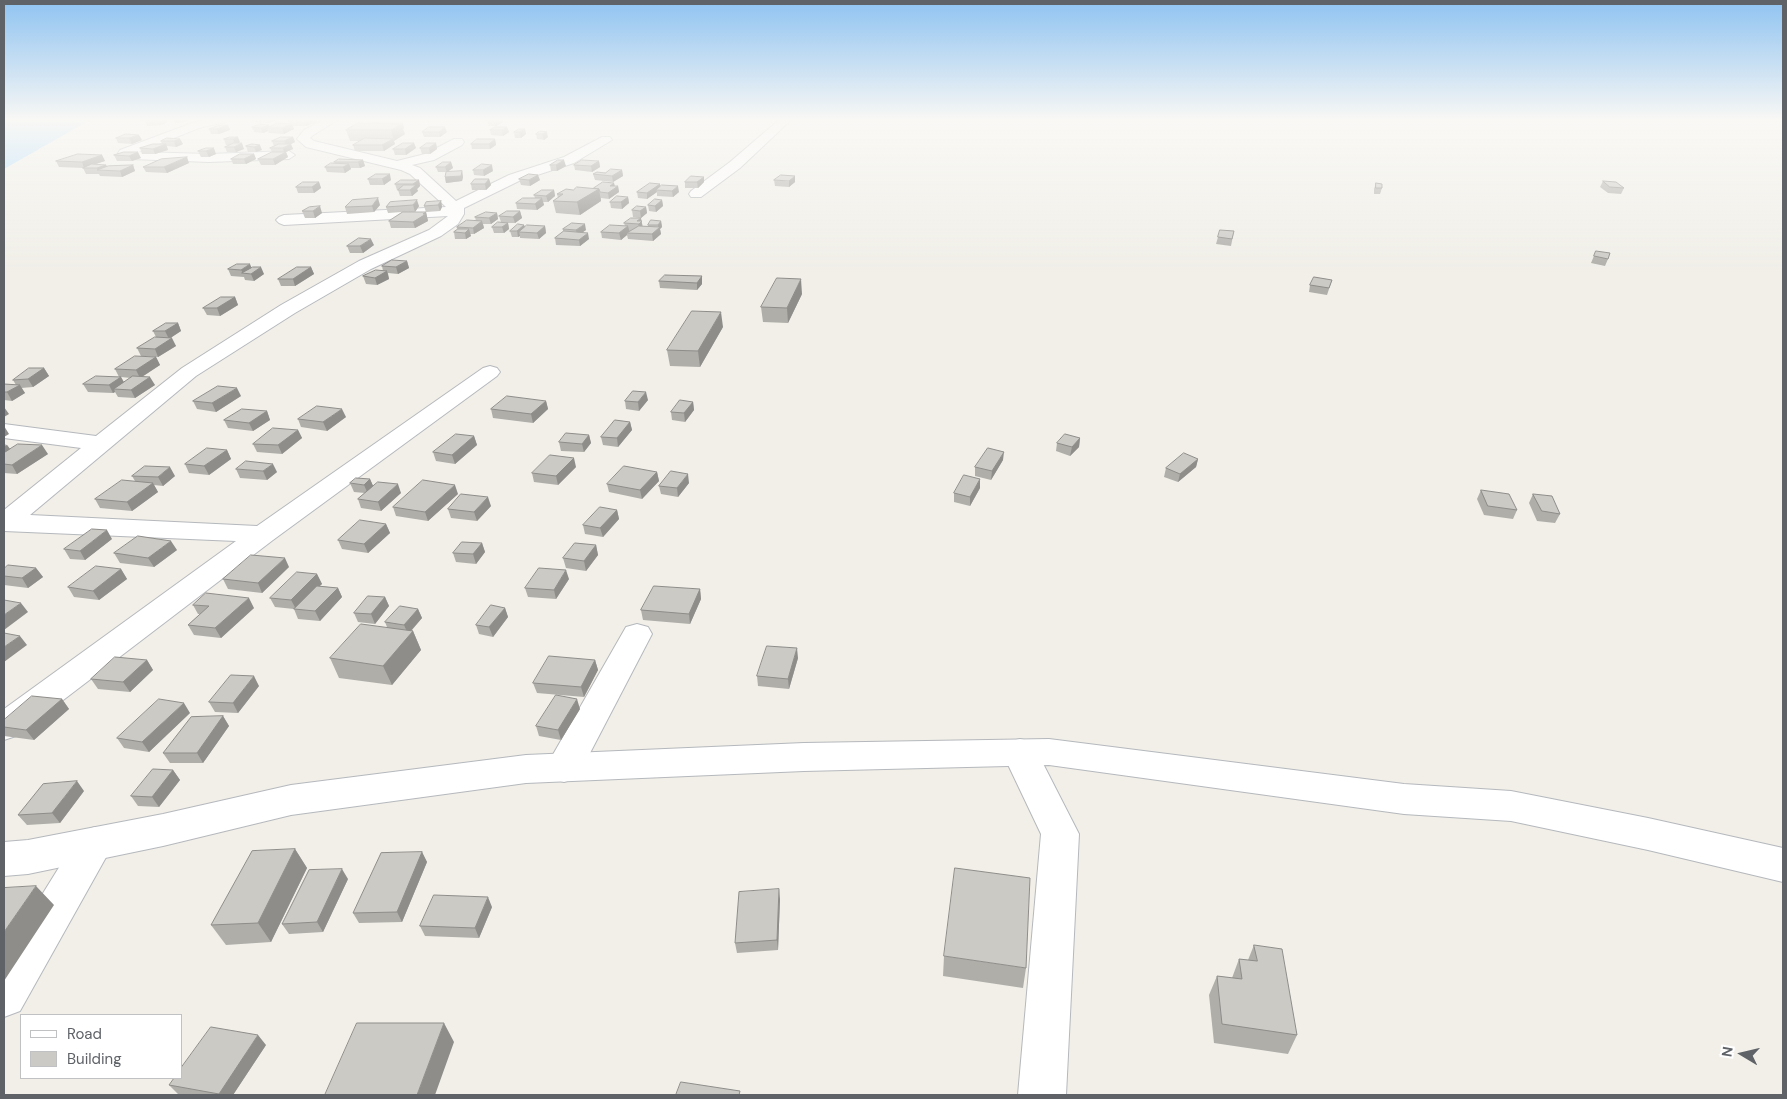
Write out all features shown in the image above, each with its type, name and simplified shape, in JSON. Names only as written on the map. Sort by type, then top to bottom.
[{"type":"street","points":[[413,170],[456,209]]},
{"type":"street","points":[[284,220],[456,209],[514,178],[538,170]]},
{"type":"street","points":[[696,194],[728,170]]},
{"type":"street","points":[[5,522],[189,372],[288,309],[365,265],[435,233],[453,221],[456,209]]},
{"type":"street","points":[[4,727],[263,534],[490,372]]},
{"type":"street","points":[[4,430],[100,444]]},
{"type":"street","points":[[5,522],[263,534]]},
{"type":"street","points":[[564,768],[638,634]]},
{"type":"street","points":[[1020,752],[1060,834],[1042,1095]]},
{"type":"street","points":[[4,859],[28,857],[291,800],[526,769],[804,757],[1049,752],[1404,799],[1511,806],[1648,834],[1783,866]]},
{"type":"street","points":[[4,996],[95,843]]},
{"type":"building","points":[[609,170],[622,170],[612,176],[593,174],[597,172],[605,173]]},
{"type":"building","points":[[462,171],[461,176],[445,177],[446,172]]},
{"type":"building","points":[[376,174],[390,174],[382,179],[368,179]]},
{"type":"building","points":[[529,174],[538,175],[529,180],[519,179]]},
{"type":"building","points":[[781,175],[795,176],[789,181],[774,180]]},
{"type":"building","points":[[691,176],[704,177],[697,182],[685,182]]},
{"type":"building","points":[[475,179],[489,179],[485,184],[471,184]]},
{"type":"building","points":[[401,180],[419,180],[413,184],[395,184]]},
{"type":"building","points":[[1603,181],[1616,182],[1624,188],[1610,187]]},
{"type":"building","points":[[303,182],[319,182],[312,187],[296,187]]},
{"type":"building","points":[[603,182],[614,183],[610,186],[618,186],[608,193],[600,192],[599,189],[594,188]]},
{"type":"building","points":[[650,183],[660,184],[647,193],[637,192]]},
{"type":"building","points":[[1376,183],[1382,184],[1382,188],[1376,188]]},
{"type":"building","points":[[404,185],[416,185],[410,190],[398,190]]},
{"type":"building","points":[[662,185],[678,186],[672,191],[656,190]]},
{"type":"building","points":[[577,187],[599,189],[577,202],[553,201],[563,194],[557,194],[566,189],[573,190]]},
{"type":"building","points":[[542,190],[554,190],[546,196],[534,195]]},
{"type":"building","points":[[617,196],[628,197],[621,202],[610,202]]},
{"type":"building","points":[[378,198],[372,206],[345,207],[352,200]]},
{"type":"building","points":[[523,198],[542,198],[535,204],[516,203]]},
{"type":"building","points":[[655,199],[662,200],[655,206],[648,205]]},
{"type":"building","points":[[417,200],[413,205],[386,207],[390,202]]},
{"type":"building","points":[[441,201],[438,205],[424,206],[426,202]]},
{"type":"building","points":[[320,206],[313,211],[302,211],[309,207]]},
{"type":"building","points":[[637,206],[646,207],[640,211],[632,210]]},
{"type":"building","points":[[507,211],[520,211],[513,217],[499,216]]},
{"type":"building","points":[[403,212],[426,212],[423,214],[426,214],[413,222],[389,221]]},
{"type":"building","points":[[486,212],[497,213],[489,218],[475,217]]},
{"type":"building","points":[[631,218],[641,218],[637,221],[642,221],[639,224],[624,223]]},
{"type":"building","points":[[467,220],[482,221],[473,228],[457,227]]},
{"type":"building","points":[[651,220],[661,221],[658,225],[648,225]]},
{"type":"building","points":[[498,222],[508,223],[502,227],[492,227]]},
{"type":"building","points":[[572,223],[585,224],[576,230],[563,229]]},
{"type":"building","points":[[518,224],[524,225],[517,231],[510,231]]},
{"type":"building","points":[[527,225],[545,226],[537,233],[519,232]]},
{"type":"building","points":[[610,225],[628,226],[619,233],[601,232]]},
{"type":"building","points":[[639,226],[660,227],[652,234],[627,233]]},
{"type":"building","points":[[458,229],[469,229],[465,233],[454,232]]},
{"type":"building","points":[[1220,230],[1234,231],[1232,239],[1218,237]]},
{"type":"building","points":[[564,231],[588,233],[579,240],[555,238]]},
{"type":"building","points":[[359,238],[371,239],[360,246],[347,246]]},
{"type":"building","points":[[1596,251],[1610,253],[1608,259],[1594,256]]},
{"type":"building","points":[[392,260],[407,261],[396,267],[382,266]]},
{"type":"building","points":[[237,264],[250,264],[241,270],[228,269]]},
{"type":"building","points":[[253,267],[261,267],[251,274],[242,273]]},
{"type":"building","points":[[297,267],[311,267],[293,279],[278,279]]},
{"type":"building","points":[[376,270],[387,271],[375,278],[363,276]]},
{"type":"building","points":[[665,275],[702,276],[697,283],[659,281]]},
{"type":"building","points":[[1314,277],[1332,280],[1329,288],[1310,285]]},
{"type":"building","points":[[777,278],[801,279],[787,308],[761,307]]},
{"type":"building","points":[[221,297],[235,297],[217,308],[203,308]]},
{"type":"building","points":[[692,311],[721,312],[698,351],[667,350]]},
{"type":"building","points":[[166,323],[178,323],[165,331],[153,331]]},
{"type":"building","points":[[155,337],[172,338],[155,349],[137,348]]},
{"type":"building","points":[[135,356],[156,357],[136,370],[115,369]]},
{"type":"building","points":[[29,368],[44,368],[28,379],[13,380]]},
{"type":"building","points":[[96,376],[121,377],[109,385],[83,384]]},
{"type":"building","points":[[133,376],[150,377],[131,390],[114,389]]},
{"type":"building","points":[[4,384],[20,385],[4,392]]},
{"type":"building","points":[[218,386],[237,388],[212,403],[193,401]]},
{"type":"building","points":[[633,391],[646,392],[638,402],[625,401]]},
{"type":"building","points":[[507,396],[546,401],[531,414],[491,409]]},
{"type":"building","points":[[680,400],[693,402],[684,413],[671,412]]},
{"type":"building","points":[[317,406],[342,409],[323,422],[298,419]]},
{"type":"building","points":[[242,409],[267,411],[249,423],[224,420]]},
{"type":"building","points":[[615,420],[630,422],[617,438],[601,437]]},
{"type":"building","points":[[273,428],[298,430],[278,445],[253,444]]},
{"type":"building","points":[[566,433],[589,435],[582,444],[559,442]]},
{"type":"building","points":[[456,434],[474,436],[452,455],[433,452]]},
{"type":"building","points":[[1065,434],[1080,438],[1072,447],[1057,443]]},
{"type":"building","points":[[18,444],[42,445],[12,465],[4,464],[4,453]]},
{"type":"building","points":[[207,448],[227,450],[204,466],[185,464]]},
{"type":"building","points":[[988,448],[1004,452],[992,471],[975,467]]},
{"type":"building","points":[[1184,453],[1198,459],[1180,474],[1166,468]]},
{"type":"building","points":[[550,455],[574,458],[556,476],[532,473]]},
{"type":"building","points":[[246,461],[273,464],[263,471],[236,469]]},
{"type":"building","points":[[145,466],[170,467],[158,477],[132,476]]},
{"type":"building","points":[[624,466],[657,472],[640,490],[607,484]]},
{"type":"building","points":[[671,471],[688,474],[677,488],[659,486]]},
{"type":"building","points":[[964,475],[980,479],[970,497],[954,493]]},
{"type":"building","points":[[356,478],[370,479],[364,485],[350,483]]},
{"type":"building","points":[[122,480],[153,483],[127,502],[95,499]]},
{"type":"building","points":[[423,480],[455,485],[425,512],[393,507]]},
{"type":"building","points":[[378,482],[398,484],[378,502],[358,499]]},
{"type":"building","points":[[1481,490],[1509,494],[1517,510],[1488,506]]},
{"type":"building","points":[[461,494],[488,497],[474,512],[448,509]]},
{"type":"building","points":[[1533,494],[1552,496],[1560,514],[1542,511]]},
{"type":"building","points":[[600,507],[617,510],[600,528],[583,525]]},
{"type":"building","points":[[360,520],[386,524],[364,544],[338,540]]},
{"type":"building","points":[[92,529],[107,530],[80,551],[64,549]]},
{"type":"building","points":[[138,536],[171,541],[148,558],[114,553]]},
{"type":"building","points":[[462,542],[482,543],[473,554],[453,553]]},
{"type":"building","points":[[575,543],[596,545],[584,561],[563,558]]},
{"type":"building","points":[[251,555],[285,558],[258,583],[223,579]]},
{"type":"building","points":[[8,565],[36,568],[22,578],[4,576],[4,569]]},
{"type":"building","points":[[96,566],[121,569],[93,591],[68,587]]},
{"type":"building","points":[[539,568],[566,570],[554,590],[525,588]]},
{"type":"building","points":[[297,572],[317,574],[291,600],[270,598]]},
{"type":"building","points":[[317,586],[338,588],[315,611],[294,609]]},
{"type":"building","points":[[654,586],[700,589],[689,614],[641,610]]},
{"type":"building","points":[[206,593],[249,598],[215,628],[188,625],[209,606],[193,605]]},
{"type":"building","points":[[368,596],[385,597],[371,614],[354,613]]},
{"type":"building","points":[[4,600],[21,603],[4,615]]},
{"type":"building","points":[[491,605],[505,608],[489,627],[476,625]]},
{"type":"building","points":[[400,606],[418,609],[404,625],[385,622]]},
{"type":"building","points":[[361,624],[413,631],[383,666],[330,658]]},
{"type":"building","points":[[4,633],[20,636],[4,647]]},
{"type":"building","points":[[767,646],[797,648],[788,679],[757,676]]},
{"type":"building","points":[[549,656],[595,660],[581,687],[533,683]]},
{"type":"building","points":[[115,657],[147,660],[123,682],[91,679]]},
{"type":"building","points":[[231,675],[254,676],[233,703],[209,702]]},
{"type":"building","points":[[556,695],[577,699],[558,730],[536,726]]},
{"type":"building","points":[[32,696],[62,699],[26,730],[4,727],[4,720]]},
{"type":"building","points":[[159,699],[184,703],[142,742],[117,738]]},
{"type":"building","points":[[223,716],[197,753],[163,753],[191,717]]},
{"type":"building","points":[[153,769],[173,770],[152,797],[131,796]]},
{"type":"building","points":[[77,781],[52,813],[18,815],[43,784]]},
{"type":"building","points":[[295,849],[258,923],[211,925],[252,851]]},
{"type":"building","points":[[422,852],[397,912],[353,913],[381,853]]},
{"type":"building","points":[[955,868],[1030,878],[1026,968],[944,956]]},
{"type":"building","points":[[342,869],[317,922],[282,924],[309,870]]},
{"type":"building","points":[[36,886],[4,932],[4,888]]},
{"type":"building","points":[[779,889],[777,940],[735,943],[739,892]]},
{"type":"building","points":[[434,895],[488,897],[475,928],[420,926]]},
{"type":"building","points":[[1254,945],[1282,949],[1297,1035],[1222,1024],[1217,976],[1242,979],[1239,959],[1257,961]]},
{"type":"building","points":[[357,1023],[444,1023],[417,1095],[325,1095]]},
{"type":"building","points":[[211,1027],[258,1035],[219,1094],[169,1085],[173,1079],[182,1079],[182,1067]]},
{"type":"building","points":[[681,1082],[740,1091],[739,1095],[676,1095]]}]
